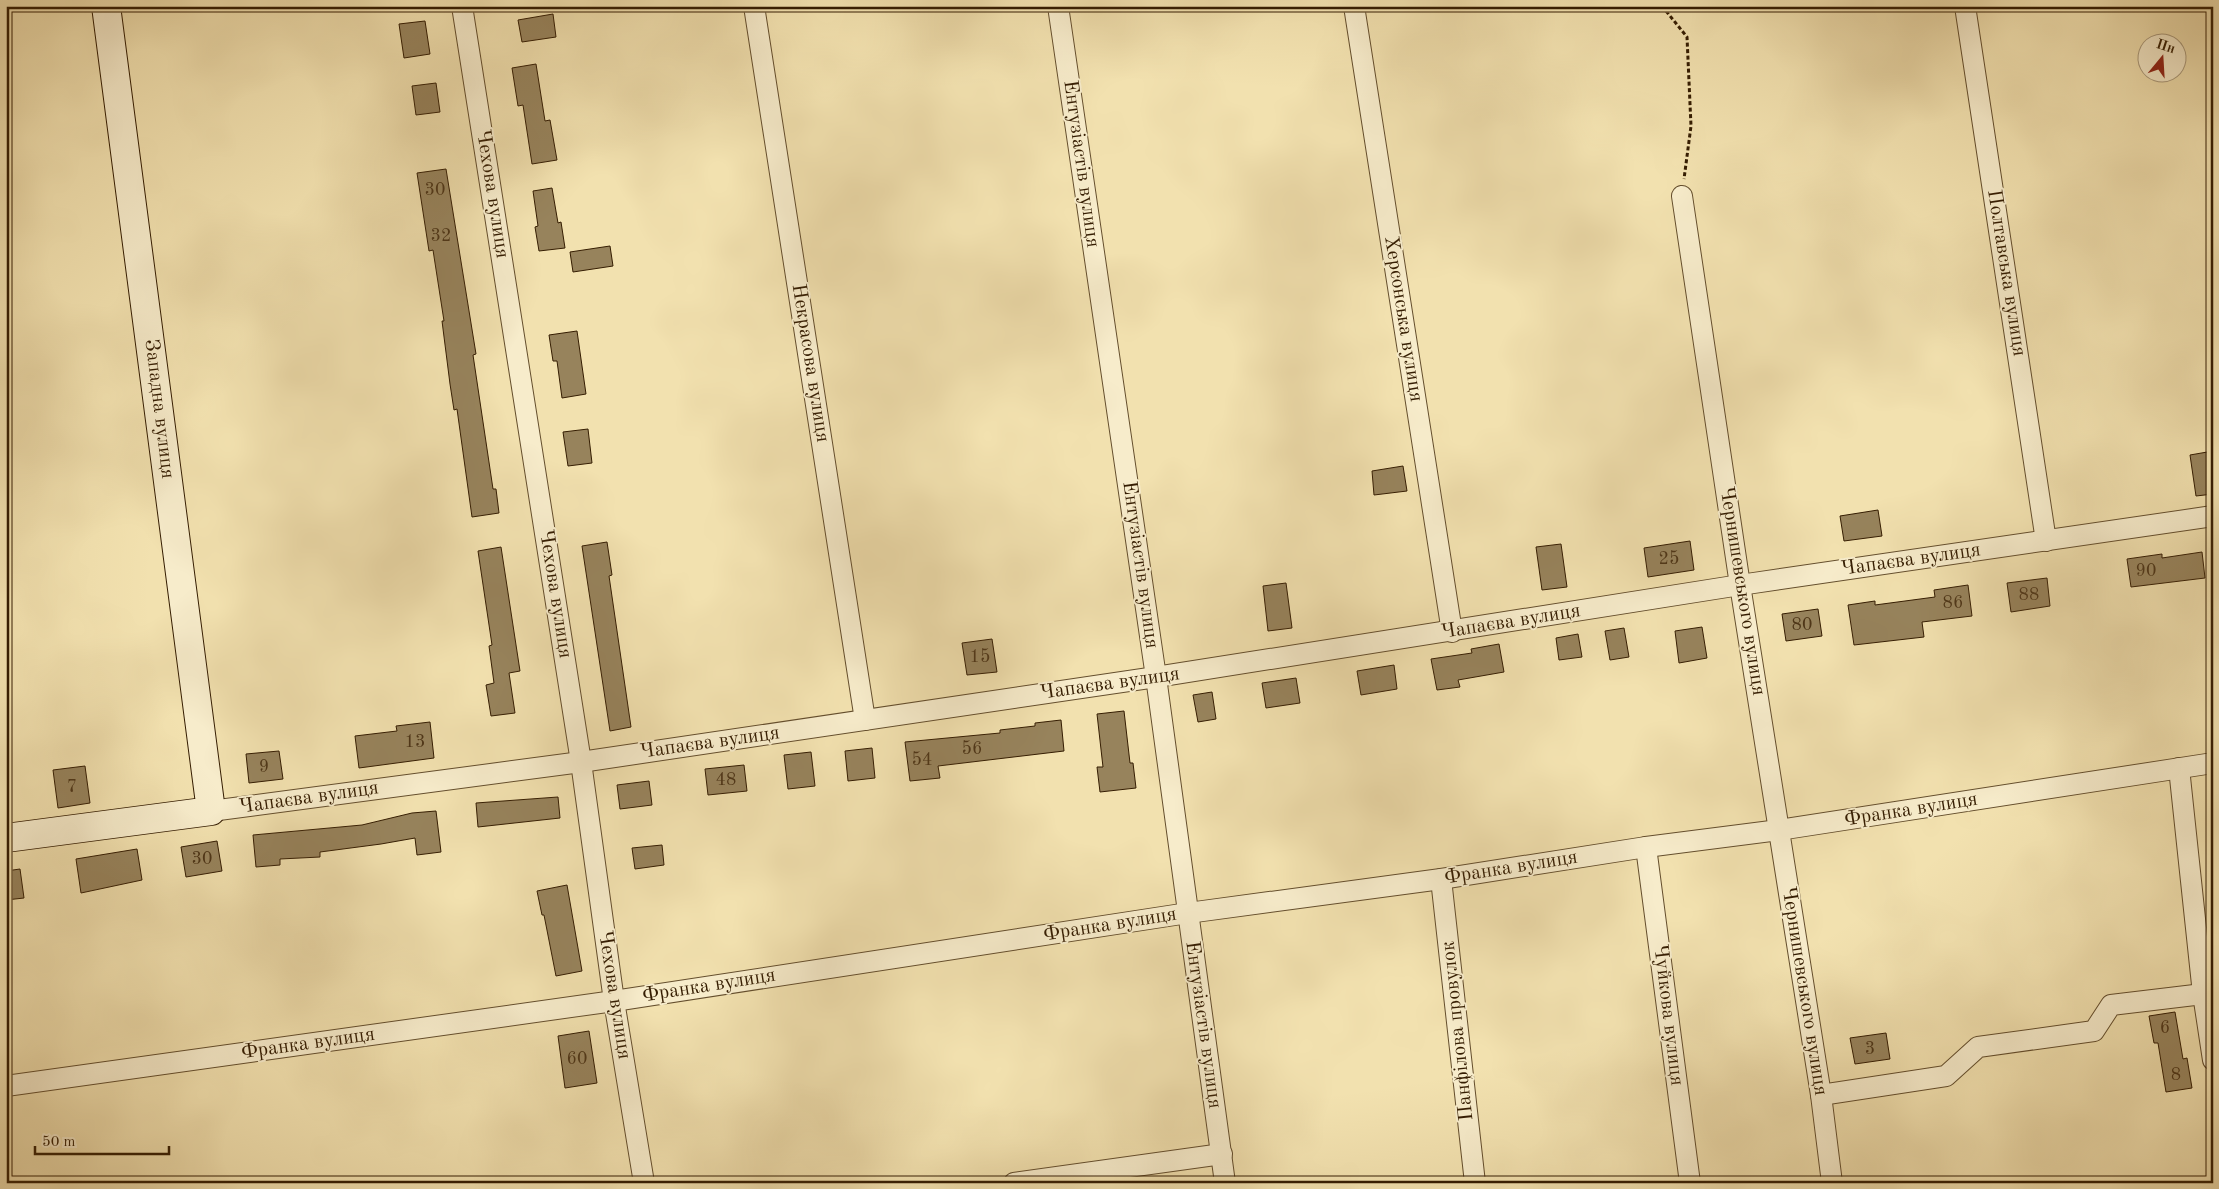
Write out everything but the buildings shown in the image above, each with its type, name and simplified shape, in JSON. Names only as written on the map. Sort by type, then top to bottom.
[{"type":"street","name":"Западна вулиця","points":[[106,6],[212,812]]},
{"type":"street","name":"Чехова вулиця","points":[[462,6],[581,762],[614,1001],[644,1183]]},
{"type":"street","name":"Некрасова вулиця","points":[[754,6],[865,720]]},
{"type":"street","name":"Ентузіастів вулиця","points":[[1058,6],[1156,677],[1225,1183]]},
{"type":"street","name":"Херсонська вулиця","points":[[1354,6],[1452,632]]},
{"type":"street","name":"Полтавська вулиця","points":[[1965,6],[2046,541]]},
{"type":"street","name":"Чернишевського вулиця","points":[[1682,196],[1740,585],[1821,1095],[1832,1183]]},
{"type":"street","name":"Чапаєва вулиця","points":[[6,838],[581,762],[1452,632],[1740,585],[2213,516]]},
{"type":"street","name":"Франка вулиця","points":[[6,1086],[614,1001],[1188,913],[1441,879],[1646,847],[1779,830],[2213,763]]},
{"type":"street","points":[[2179,768],[2203,994],[2213,1060]]},
{"type":"street","name":"Чуйкова вулиця","points":[[1646,847],[1690,1183]]},
{"type":"street","name":"Панфілова провулок","points":[[1441,879],[1475,1183]]},
{"type":"street","points":[[1821,1095],[1946,1076],[1978,1047],[2094,1032],[2111,1004],[2203,994]]},
{"type":"street","points":[[1014,1183],[1222,1154]]},
{"type":"path","points":[[1662,6],[1687,37],[1691,126],[1682,196]]}]
